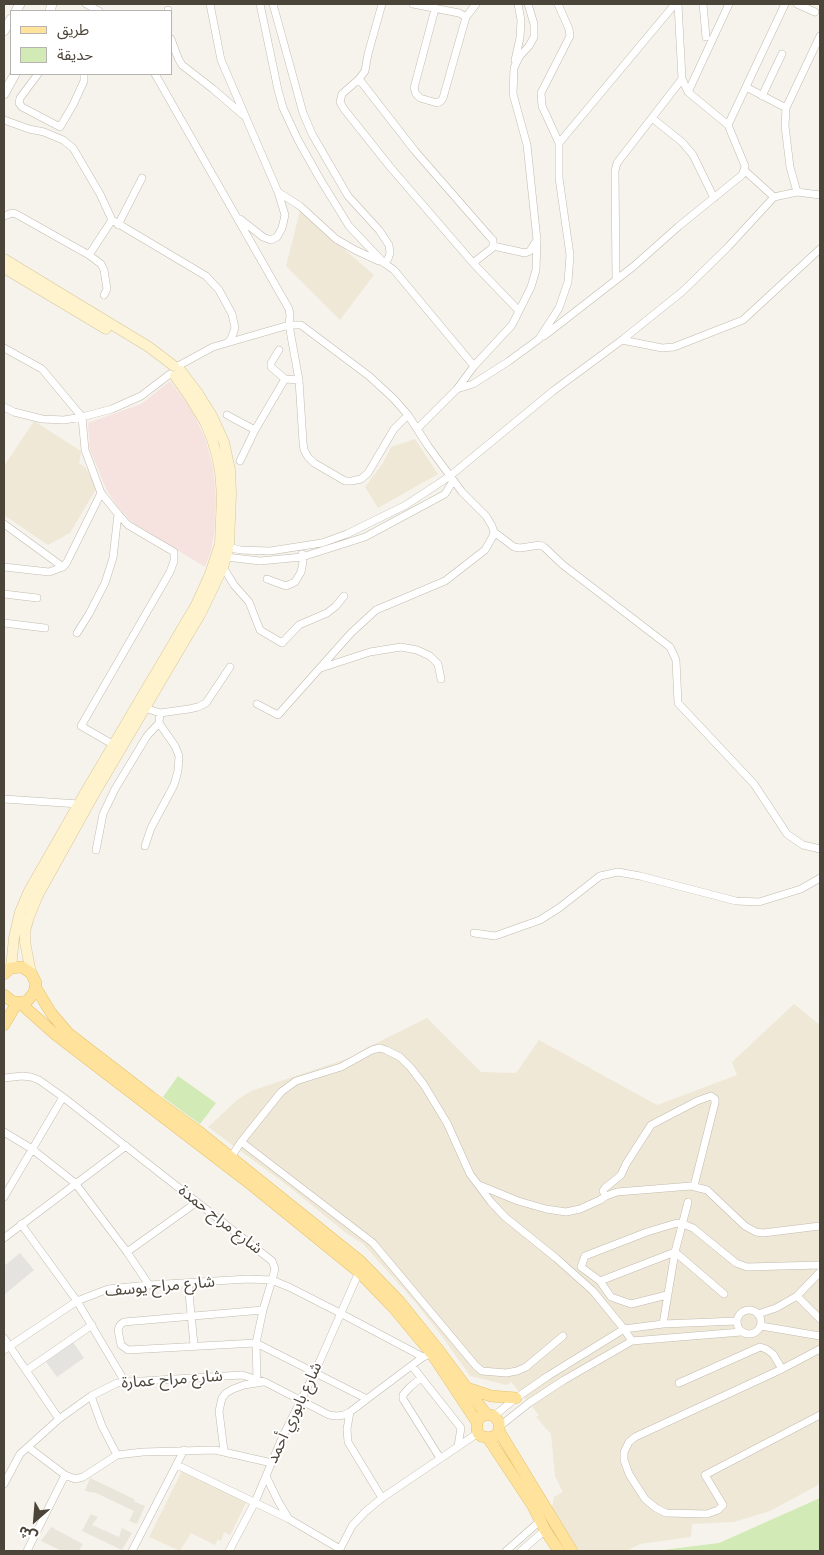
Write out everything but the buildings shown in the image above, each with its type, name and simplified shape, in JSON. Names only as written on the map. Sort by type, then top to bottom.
[{"type":"main road","points":[[4,259],[149,347],[175,371],[205,422],[212,438],[220,471],[225,551],[201,614],[38,895],[25,931],[25,942],[36,988],[51,1013],[68,1033],[231,1157],[360,1261],[399,1301],[466,1388],[572,1551]]},
{"type":"main road","points":[[4,268],[175,371]]},
{"type":"main road","points":[[31,973],[22,967],[6,971],[20,912],[29,891],[196,605],[210,574],[225,551]]},
{"type":"main road","points":[[4,995],[10,1000],[18,1002],[28,1000],[36,988]]},
{"type":"main road","points":[[4,1025],[18,1002]]},
{"type":"main road","points":[[18,1002],[56,1035],[253,1186],[359,1272],[393,1307],[428,1356],[489,1426],[532,1506],[559,1551]]},
{"type":"main road","points":[[466,1388],[490,1396],[516,1398]]},
{"type":"street","points":[[86,4],[97,10]]},
{"type":"street","points":[[210,4],[221,60],[278,192],[285,215],[282,228],[277,237],[271,240],[263,237],[236,216]]},
{"type":"street","points":[[260,4],[283,108],[298,140],[349,226],[384,263]]},
{"type":"street","points":[[273,4],[306,120],[312,134],[348,196],[379,230],[389,245],[390,253],[384,263]]},
{"type":"street","points":[[382,4],[365,71],[342,94],[340,102],[392,168],[473,263],[519,311]]},
{"type":"street","points":[[412,4],[466,16]]},
{"type":"street","points":[[436,9],[414,88],[420,98],[437,103],[443,98],[466,16],[476,4]]},
{"type":"street","points":[[418,429],[458,389],[474,366],[512,325],[531,287],[536,270],[537,240],[527,145],[513,94],[514,68],[520,38],[521,20],[518,4]]},
{"type":"street","points":[[514,68],[519,57],[534,37],[534,24],[528,4]]},
{"type":"street","points":[[539,339],[559,308],[568,282],[570,255],[559,178],[559,143],[542,106],[541,93],[570,36],[558,4]]},
{"type":"street","points":[[559,143],[677,4]]},
{"type":"street","points":[[458,389],[473,384],[539,339],[616,280],[742,176],[745,166],[728,125],[688,92],[682,79],[677,4]]},
{"type":"street","points":[[703,4],[706,37]]},
{"type":"street","points":[[688,92],[729,4]]},
{"type":"street","points":[[728,125],[785,4]]},
{"type":"street","points":[[797,4],[815,12]]},
{"type":"street","points":[[4,31],[10,20]]},
{"type":"street","points":[[797,192],[788,159],[785,126],[786,108],[820,36]]},
{"type":"street","points":[[172,42],[182,64],[245,116]]},
{"type":"street","points":[[762,96],[782,54]]},
{"type":"street","points":[[4,94],[14,75]]},
{"type":"street","points":[[37,75],[20,98],[19,104],[60,127],[73,105],[84,81],[84,75]]},
{"type":"street","points":[[157,75],[289,309],[289,325],[299,380],[304,450],[308,457],[314,463],[345,481],[361,479],[368,473],[394,429],[408,415]]},
{"type":"street","points":[[359,79],[415,151],[493,240],[491,249],[473,263]]},
{"type":"street","points":[[616,280],[615,171],[617,163],[682,79]]},
{"type":"street","points":[[746,87],[786,108]]},
{"type":"street","points":[[652,118],[682,142],[693,155],[714,198]]},
{"type":"street","points":[[4,120],[63,140],[73,148],[115,222],[206,276],[219,290],[232,314],[235,328],[228,342]]},
{"type":"street","points":[[744,170],[774,197]]},
{"type":"street","points":[[89,255],[115,222],[142,178]]},
{"type":"street","points":[[278,192],[300,206],[336,239],[394,270],[474,366]]},
{"type":"street","points":[[225,551],[270,551],[322,543],[347,534],[406,505],[452,479],[553,391],[622,340],[683,291],[728,247],[774,197],[797,192],[820,195]]},
{"type":"street","points":[[4,216],[12,213],[16,214],[89,255],[101,264],[104,270],[106,289],[104,295]]},
{"type":"street","points":[[493,246],[525,253],[530,251],[537,240]]},
{"type":"street","points":[[622,340],[662,348],[674,347],[743,320],[820,249]]},
{"type":"street","points":[[4,407],[14,412],[42,419],[64,420],[82,417],[112,408],[141,396],[212,346],[289,325],[301,325],[369,376],[393,398],[408,415],[462,492],[486,516],[494,532],[514,547],[520,548],[540,544],[563,565],[670,647],[676,660],[678,703],[754,784],[787,834],[803,845],[820,849]]},
{"type":"street","points":[[235,328],[246,337]]},
{"type":"street","points":[[4,348],[42,369],[82,417],[85,450],[101,493],[118,514],[128,524],[174,552],[174,561],[170,572],[81,726],[114,745]]},
{"type":"street","points":[[279,350],[271,363],[271,367],[285,379],[299,380]]},
{"type":"street","points":[[240,461],[255,430],[285,379]]},
{"type":"street","points":[[226,415],[255,430]]},
{"type":"street","points":[[445,494],[452,479]]},
{"type":"street","points":[[225,551],[260,561],[302,557],[365,537],[445,494],[462,492]]},
{"type":"street","points":[[4,567],[49,572],[63,566],[67,562],[101,493]]},
{"type":"street","points":[[77,633],[105,583],[113,558],[118,514]]},
{"type":"street","points":[[4,524],[63,566]]},
{"type":"street","points":[[257,704],[278,715],[318,668],[376,610],[445,581],[486,550],[494,532]]},
{"type":"street","points":[[267,579],[286,586],[295,582],[301,572],[301,546]]},
{"type":"street","points":[[225,551],[234,585],[249,602],[260,630],[282,643],[299,625],[327,612],[336,606],[344,596]]},
{"type":"street","points":[[4,594],[37,598]]},
{"type":"street","points":[[4,623],[45,628]]},
{"type":"street","points":[[318,668],[370,652],[401,647],[417,650],[430,656],[438,664],[441,679]]},
{"type":"street","points":[[145,708],[160,713],[198,708],[206,704],[230,667]]},
{"type":"street","points":[[145,846],[151,828],[174,785],[178,771],[179,756],[175,746],[160,723],[160,713]]},
{"type":"street","points":[[96,850],[103,814],[115,789],[148,736],[160,723]]},
{"type":"street","points":[[4,799],[79,804]]},
{"type":"street","points":[[474,933],[495,936],[540,920],[559,908],[600,876],[618,872],[736,901],[759,902],[801,889],[820,878]]},
{"type":"street","points":[[231,1157],[275,1099],[288,1086],[340,1067],[372,1050],[380,1048],[386,1050],[400,1057],[424,1085],[447,1123],[470,1174],[477,1184],[505,1217],[593,1291],[632,1341]]},
{"type":"street","name":"شارع مراح حمدة","points":[[4,1078],[31,1077],[39,1080],[63,1097],[272,1261],[275,1269],[272,1280]]},
{"type":"street","points":[[606,1196],[603,1191],[621,1175],[651,1126],[711,1096],[716,1103],[694,1186]]},
{"type":"street","points":[[4,1197],[63,1097]]},
{"type":"street","points":[[4,1132],[32,1149],[75,1184],[150,1285]]},
{"type":"street","points":[[242,1142],[373,1243],[482,1371],[517,1372],[526,1367],[563,1336]]},
{"type":"street","points":[[4,1238],[126,1146]]},
{"type":"street","points":[[477,1184],[518,1201],[555,1211],[580,1210],[617,1192],[694,1186],[707,1190],[745,1226],[756,1232],[763,1233],[820,1226]]},
{"type":"street","points":[[127,1252],[197,1202]]},
{"type":"street","points":[[663,1324],[675,1252],[688,1202]]},
{"type":"street","points":[[667,1295],[630,1304],[610,1297],[600,1281],[580,1267],[585,1256],[677,1223],[693,1228],[736,1263],[748,1267],[820,1266]]},
{"type":"street","points":[[21,1224],[77,1301],[125,1382]]},
{"type":"street","points":[[600,1281],[675,1252]]},
{"type":"street","points":[[675,1252],[724,1294]]},
{"type":"street","name":"شارع بابوري أحمد","points":[[229,1551],[255,1502],[282,1438],[359,1272]]},
{"type":"street","points":[[758,1314],[776,1308],[797,1296],[820,1272]]},
{"type":"street","name":"شارع مراح يوسف","points":[[7,1348],[77,1301],[108,1289],[248,1279],[272,1280]]},
{"type":"street","points":[[257,1379],[256,1343],[262,1310],[272,1280],[428,1356]]},
{"type":"street","points":[[188,1283],[194,1346]]},
{"type":"street","points":[[797,1296],[820,1319]]},
{"type":"street","points":[[262,1310],[124,1322],[118,1330],[121,1345],[128,1350],[256,1343],[367,1399]]},
{"type":"street","points":[[177,1465],[289,1519],[339,1550],[352,1526],[382,1498],[489,1426],[632,1341],[741,1332],[752,1334],[759,1330],[761,1326],[758,1314],[747,1310],[740,1314],[736,1321],[741,1332]]},
{"type":"street","points":[[489,1426],[516,1398],[624,1329],[663,1324],[736,1321]]},
{"type":"street","points":[[27,1370],[92,1325]]},
{"type":"street","points":[[761,1326],[820,1336]]},
{"type":"street","points":[[4,1338],[7,1348],[27,1370],[59,1419]]},
{"type":"street","points":[[679,1383],[760,1347],[773,1354],[782,1369]]},
{"type":"street","points":[[820,1348],[782,1369],[635,1437],[629,1442],[624,1452],[624,1460],[645,1499],[656,1508],[666,1513],[707,1514],[718,1510],[723,1505],[705,1476],[820,1415]]},
{"type":"street","points":[[382,1498],[348,1442],[350,1412],[428,1356]]},
{"type":"street","points":[[412,1366],[461,1428],[458,1446]]},
{"type":"street","name":"شارع مراح عمارة","points":[[4,1484],[16,1461],[28,1447],[59,1419],[90,1396],[110,1386],[125,1382],[242,1375],[265,1382],[329,1415],[344,1415],[350,1412]]},
{"type":"street","points":[[421,1378],[403,1395],[403,1399],[440,1458]]},
{"type":"street","points":[[224,1451],[219,1411],[222,1398],[233,1389],[244,1385],[265,1382]]},
{"type":"street","points":[[90,1396],[117,1456]]},
{"type":"street","points":[[28,1447],[65,1475],[75,1479],[80,1478],[117,1456],[142,1452],[224,1451],[272,1463]]},
{"type":"street","points":[[132,1551],[184,1450]]},
{"type":"street","points":[[27,1551],[65,1475]]},
{"type":"street","points":[[266,1476],[289,1519]]},
{"type":"street","points":[[506,1551],[543,1525]]},
{"type":"street","points":[[521,1551],[543,1525]]},
{"type":"shaded area","points":[[300,211],[374,275],[340,320],[286,266]]},
{"type":"shaded area","points":[[170,381],[195,417],[205,438],[213,467],[216,499],[214,534],[211,551],[205,567],[133,523],[117,506],[107,491],[90,450],[88,423],[141,404]]},
{"type":"shaded area","points":[[34,421],[81,451],[79,463],[85,467],[96,489],[70,533],[48,545],[4,515],[4,466]]},
{"type":"shaded area","points":[[415,439],[438,474],[378,508],[365,487],[383,463],[391,447]]},
{"type":"shaded area","points":[[794,1004],[820,1025],[820,1484],[770,1511],[734,1522],[692,1524],[691,1537],[640,1544],[627,1551],[579,1551],[552,1508],[554,1497],[563,1492],[555,1476],[551,1434],[536,1417],[539,1415],[511,1382],[507,1385],[470,1376],[416,1303],[363,1244],[208,1127],[237,1100],[251,1091],[352,1057],[364,1049],[427,1018],[481,1072],[516,1073],[539,1040],[657,1105],[737,1075],[732,1062]]},
{"type":"shaded area","points":[[20,1253],[34,1270],[4,1295],[4,1266]]},
{"type":"shaded area","points":[[73,1342],[84,1358],[57,1377],[46,1362]]},
{"type":"shaded area","points":[[182,1471],[247,1501],[230,1535],[224,1532],[221,1541],[218,1539],[215,1545],[191,1533],[180,1551],[149,1537]]},
{"type":"shaded area","points":[[90,1478],[145,1506],[137,1524],[129,1521],[134,1511],[96,1493],[85,1491]]},
{"type":"shaded area","points":[[91,1514],[98,1517],[92,1525],[119,1537],[122,1528],[132,1533],[122,1550],[82,1531]]},
{"type":"shaded area","points":[[51,1527],[83,1544],[79,1551],[62,1551],[41,1541]]},
{"type":"green space","points":[[178,1076],[216,1103],[200,1124],[163,1097]]},
{"type":"green space","points":[[820,1498],[820,1551],[655,1551],[719,1543]]}]
